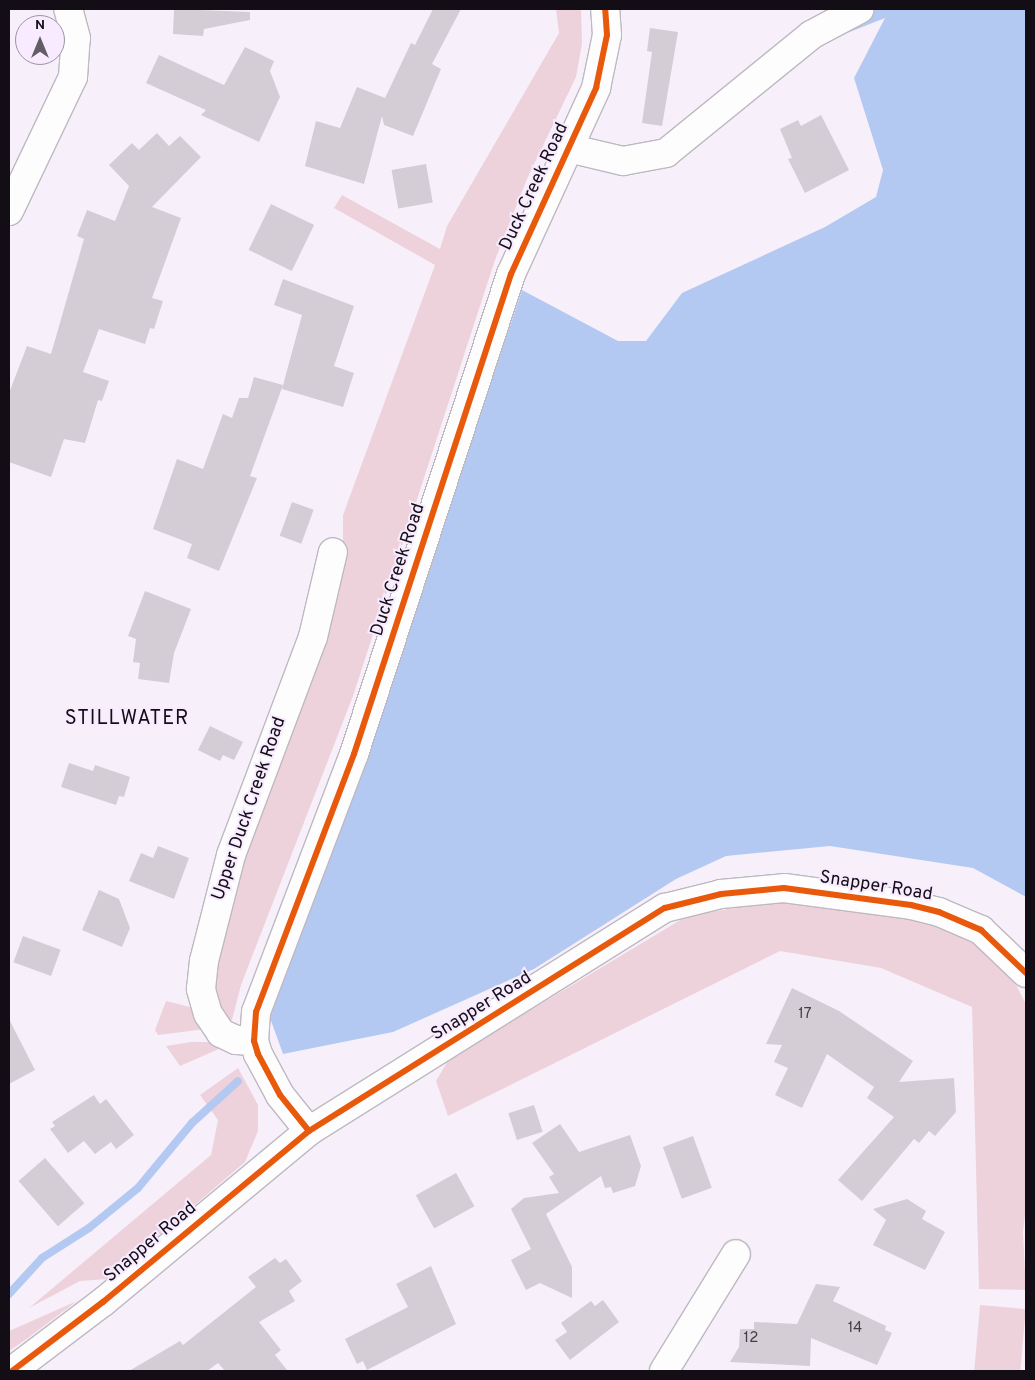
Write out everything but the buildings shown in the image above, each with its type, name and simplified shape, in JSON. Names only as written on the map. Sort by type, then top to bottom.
[{"type":"street","points":[[9,211],[74,78],[76,38],[68,9]]},
{"type":"street","name":"Duck Creek Road","points":[[254,1041],[261,994],[354,754],[511,274],[602,67],[605,9]]},
{"type":"street","points":[[568,148],[623,161],[666,154],[811,35],[860,9]]},
{"type":"street","name":"Upper Duck Creek Road","points":[[254,1041],[236,1040],[221,1033],[208,1014],[201,989],[204,961],[231,855],[313,637],[333,552]]},
{"type":"street","name":"Snapper Road","points":[[12,1371],[103,1302],[310,1131],[511,1008],[647,917],[704,897],[784,888],[930,909],[981,930],[1026,974]]},
{"type":"street","points":[[254,1041],[280,1094],[310,1131]]},
{"type":"street","points":[[664,1371],[736,1254]]},
{"type":"shaded area","points":[[556,9],[581,9],[582,44],[576,77],[527,179],[495,260],[353,696],[241,985],[232,1020],[225,1021],[206,995],[218,939],[343,557],[343,515],[435,265],[334,208],[342,195],[440,249],[447,226],[559,33]]},
{"type":"shaded area","points":[[770,902],[896,911],[968,933],[1015,983],[1026,1004],[1026,1208],[1023,1232],[1026,1290],[979,1289],[972,1007],[881,968],[780,951],[448,1116],[436,1081],[449,1059],[687,916]]},
{"type":"shaded area","points":[[166,1001],[198,1009],[206,1029],[158,1035],[155,1030]]},
{"type":"shaded area","points":[[191,1042],[215,1042],[219,1049],[180,1066],[166,1046]]},
{"type":"shaded area","points":[[238,1068],[258,1105],[258,1131],[245,1162],[108,1279],[80,1281],[29,1308],[211,1155],[218,1120],[200,1095]]},
{"type":"shaded area","points":[[77,1301],[28,1338],[9,1351],[9,1331]]},
{"type":"shaded area","points":[[980,1305],[1026,1309],[1020,1371],[974,1371]]},
{"type":"water","points":[[838,9],[1026,9],[1026,897],[973,868],[830,846],[726,856],[676,879],[534,969],[393,1032],[283,1054],[269,1015],[281,969],[425,581],[522,290],[618,341],[646,341],[682,293],[825,227],[876,197],[883,170],[854,78],[885,18],[842,35]]},
{"type":"waterway","points":[[9,1294],[42,1258],[89,1228],[138,1188],[192,1123],[238,1081]]},
{"type":"cycle path","points":[[309,1131],[280,1095],[258,1054],[254,1041],[256,1012],[354,754],[511,274],[596,88],[607,35],[605,9]]},
{"type":"cycle path","points":[[12,1371],[103,1302],[309,1131],[665,908],[721,894],[784,888],[911,905],[939,912],[981,930],[1026,973]]},
{"type":"district","name":"STILLWATER","points":[[127,719]]}]
